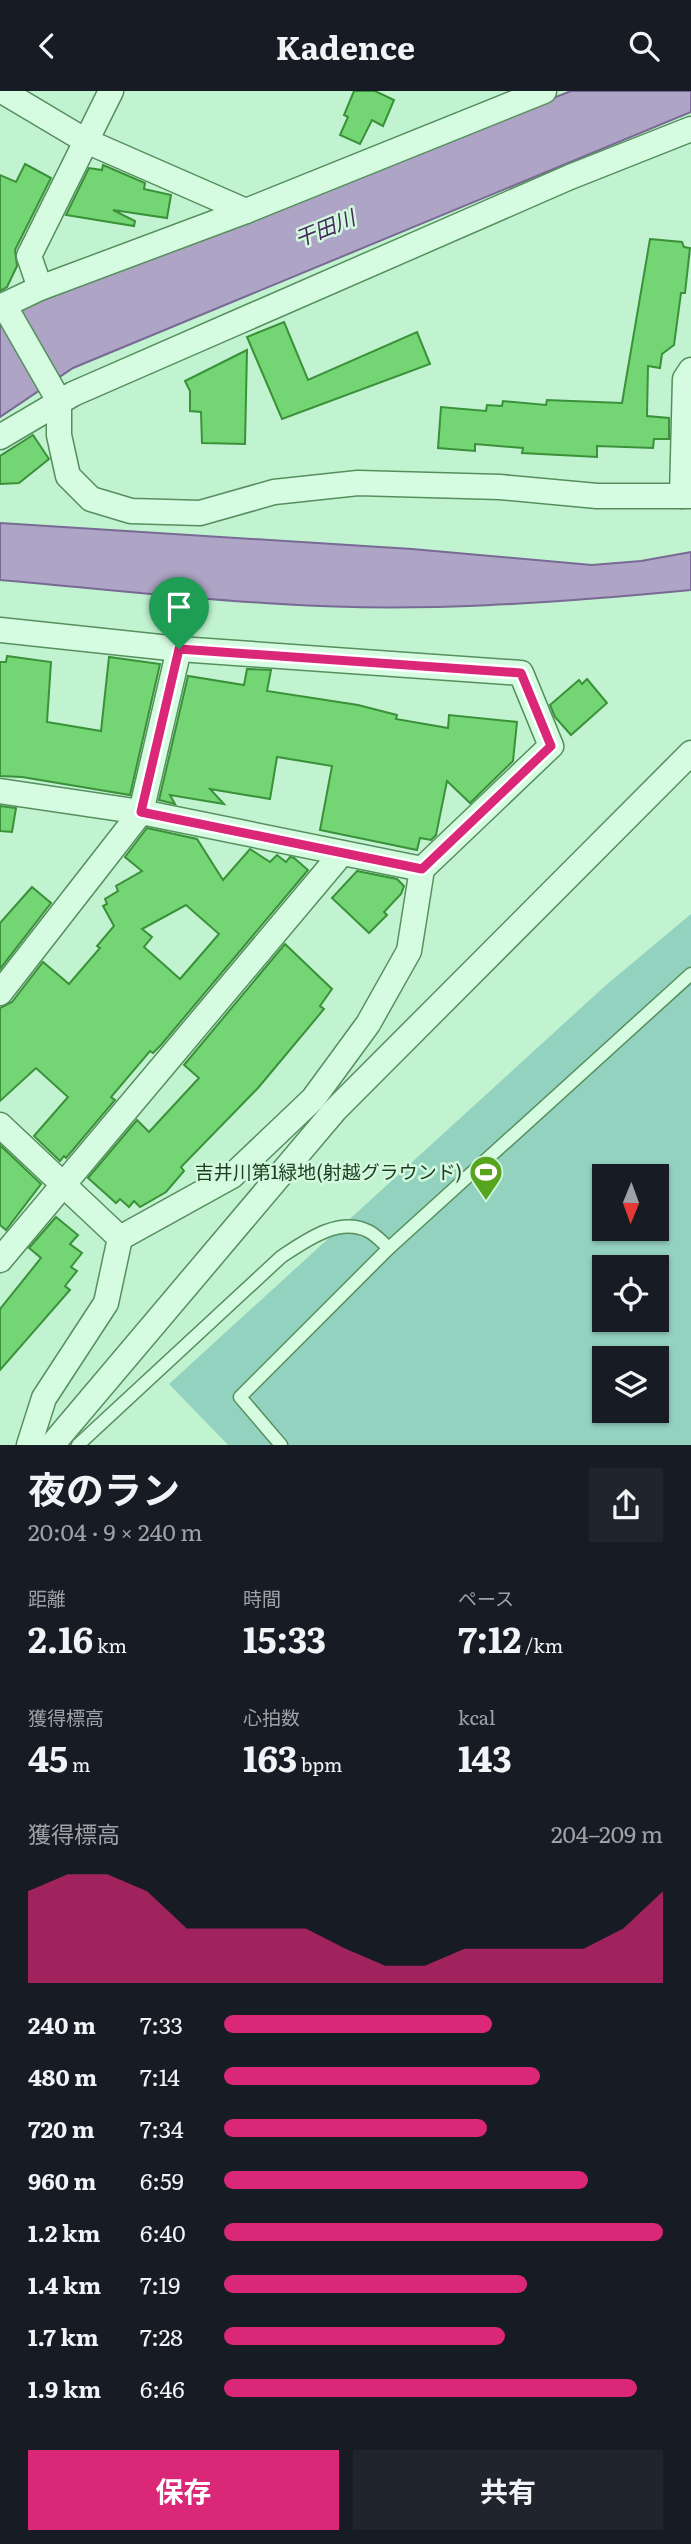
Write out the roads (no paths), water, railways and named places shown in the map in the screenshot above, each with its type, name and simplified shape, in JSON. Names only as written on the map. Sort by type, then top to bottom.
[{"type":"street","points":[[2,91],[86,141],[246,211]]},
{"type":"street","points":[[40,288],[29,256],[111,91]]},
{"type":"street","points":[[544,91],[246,211],[40,288],[5,310],[57,398],[59,435],[68,476],[90,499],[131,511],[200,513],[274,492],[358,483],[500,487],[597,496],[686,496],[685,379],[691,370]]},
{"type":"street","points":[[0,437],[57,398],[558,182],[691,129]]},
{"type":"street","points":[[0,630],[179,649],[521,673],[551,746],[422,869],[408,951],[369,1024],[313,1099],[232,1176],[120,1238],[106,1303],[44,1398],[29,1445]]},
{"type":"street","points":[[0,993],[141,812],[179,649]]},
{"type":"street","points":[[52,1445],[335,1110],[691,753]]},
{"type":"street","points":[[0,791],[141,812],[422,869]]},
{"type":"street","points":[[0,1259],[61,1183],[342,853]]},
{"type":"street","points":[[0,1125],[120,1238]]},
{"type":"lane","points":[[281,1445],[240,1397],[389,1248],[691,974]]},
{"type":"lane","points":[[78,1445],[281,1257],[316,1234],[341,1227],[367,1230],[389,1248]]},
{"type":"water","name":"干田川","points":[[571,91],[691,91],[691,112],[73,368],[0,417],[0,317]]},
{"type":"water","points":[[0,523],[412,549],[592,565],[641,561],[691,552],[691,590],[538,603],[332,607],[0,580]]},
{"type":"place","name":"吉井川第1緑地(射越グラウンド)","points":[[486,1202]]}]
